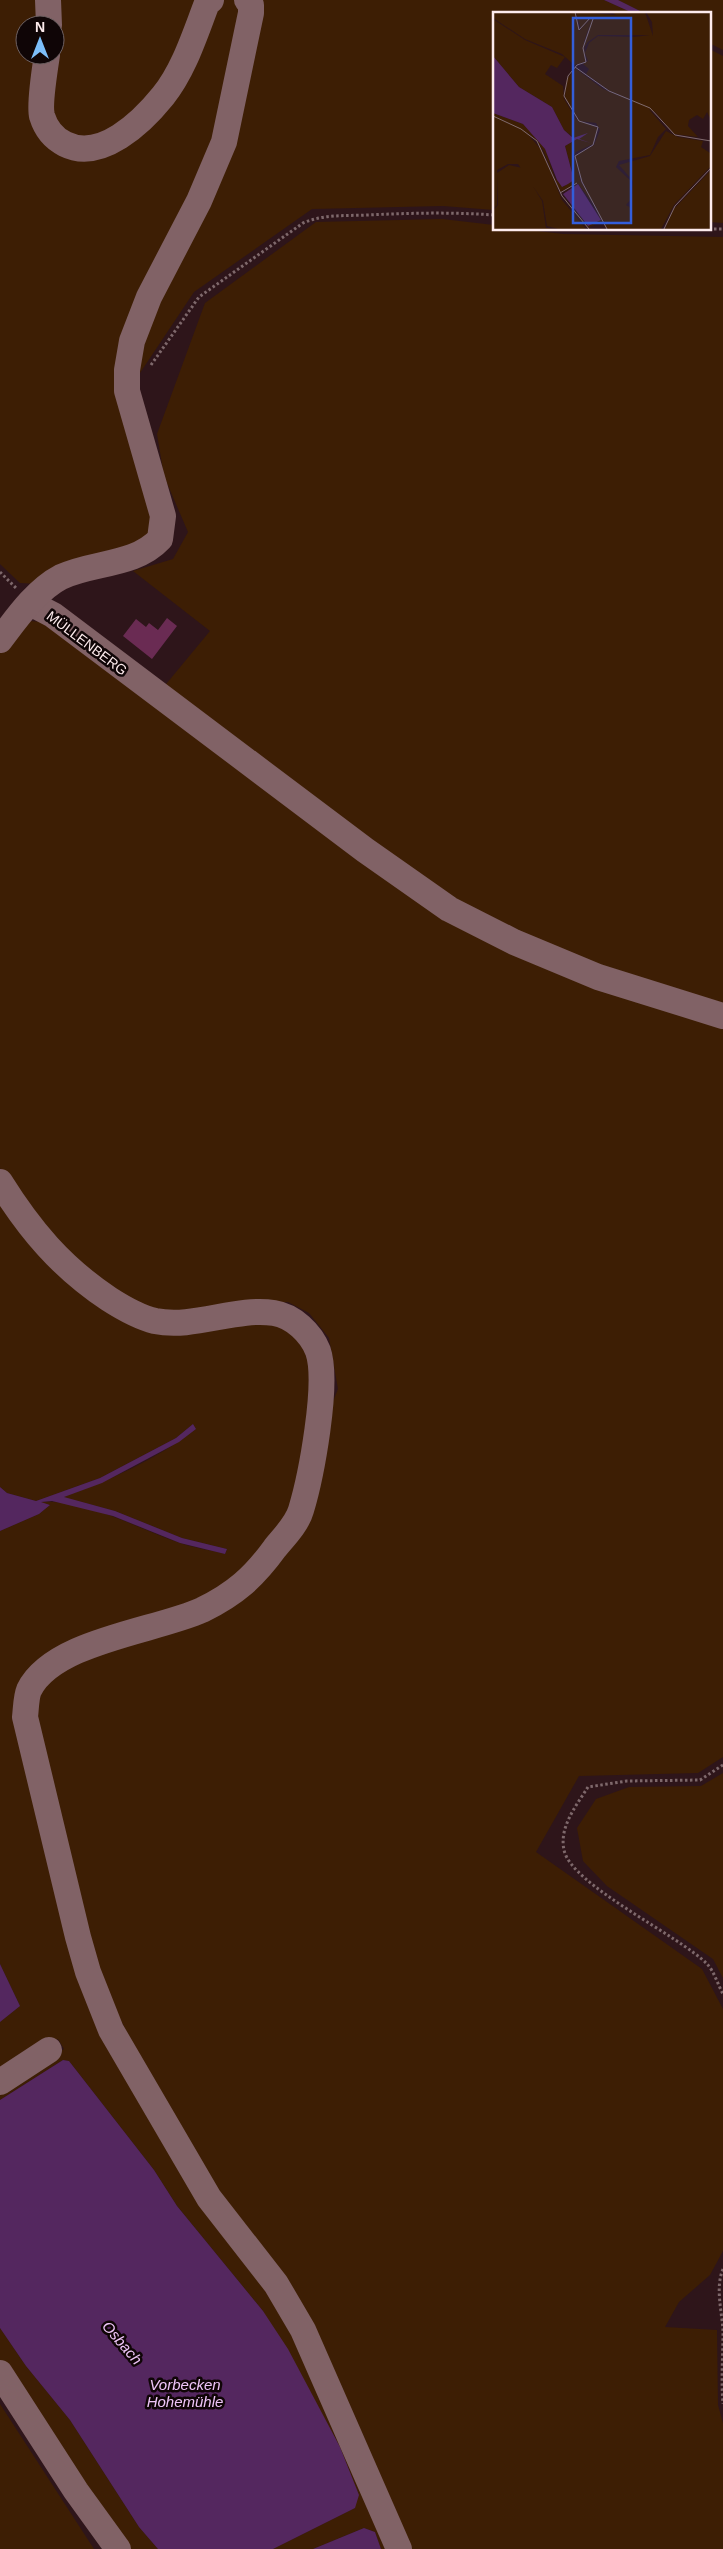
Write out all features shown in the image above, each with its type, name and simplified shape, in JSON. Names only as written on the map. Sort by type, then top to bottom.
[{"type":"street","points":[[48,0],[49,15]]},
{"type":"street","points":[[46,65],[42,114],[52,138],[75,149],[102,146],[138,123],[164,95],[186,56],[207,3],[211,0]]},
{"type":"street","points":[[0,640],[30,603],[61,577],[141,553],[160,539],[163,516],[127,391],[127,370],[132,341],[149,298],[199,201],[224,142],[251,13],[251,5],[247,0]]},
{"type":"street","name":"MÜLLENBERG","points":[[30,603],[53,615],[156,695],[372,855],[449,909],[522,946],[598,977],[723,1016]]},
{"type":"street","points":[[0,1182],[47,1248],[82,1281],[126,1310],[155,1321],[189,1321],[274,1313],[292,1319],[308,1334],[318,1351],[322,1390],[311,1476],[299,1517],[256,1574],[233,1593],[200,1610],[109,1639],[65,1657],[43,1670],[29,1691],[25,1717],[78,1937],[88,1972],[111,2030],[210,2198],[276,2284],[303,2330],[399,2549]]},
{"type":"street","points":[[0,2082],[49,2050]]},
{"type":"street","points":[[0,2373],[76,2491],[118,2549]]},
{"type":"path","points":[[127,391],[143,376],[199,297],[303,223],[313,219],[343,215],[442,212],[493,214]]},
{"type":"path","points":[[710,229],[723,229]]},
{"type":"path","points":[[723,1765],[700,1780],[627,1781],[588,1787],[565,1825],[564,1850],[572,1866],[598,1888],[708,1964],[723,1994]]},
{"type":"path","points":[[723,2269],[720,2276],[720,2307],[723,2330],[723,2404]]},
{"type":"shaded area","points":[[0,0],[42,0],[43,15],[15,15],[15,65],[40,65],[36,115],[104,152],[222,0],[236,0],[241,7],[218,140],[126,340],[157,518],[149,538],[40,584],[20,583],[0,564]]},
{"type":"shaded area","points":[[54,0],[201,0],[180,53],[134,118],[76,143],[48,113],[54,65],[65,65],[65,15],[54,15]]},
{"type":"shaded area","points":[[257,0],[604,0],[631,12],[493,12],[493,210],[443,206],[312,209],[194,292],[140,373],[138,342],[205,204]]},
{"type":"shaded area","points":[[618,0],[723,0],[723,50],[710,44],[710,12],[642,12]]},
{"type":"shaded area","points":[[710,50],[723,56],[723,223],[710,222]]},
{"type":"shaded area","points":[[442,219],[493,225],[493,230],[529,230],[563,234],[723,237],[723,1008],[601,969],[479,916],[162,689],[210,631],[133,571],[173,559],[188,532],[164,476],[157,434],[205,303],[316,222]]},
{"type":"shaded area","points":[[30,621],[42,622],[360,857],[723,1024],[723,1757],[698,1773],[579,1776],[536,1852],[702,1969],[723,2009],[723,2251],[710,2275],[679,2302],[665,2327],[717,2330],[718,2405],[723,2423],[723,2549],[406,2549],[357,2432],[183,2142],[95,1970],[31,1716],[48,1676],[261,1579],[338,1389],[329,1338],[309,1313],[288,1302],[158,1313],[86,1275],[13,1189],[0,1168],[0,652]]},
{"type":"shaded area","points":[[0,1195],[123,1315],[282,1325],[300,1339],[310,1363],[310,1422],[291,1514],[229,1587],[20,1687],[70,1939],[269,2287],[391,2549],[381,2549],[375,2532],[364,2528],[313,2549],[273,2549],[355,2508],[263,2311],[177,2206],[154,2170],[69,2061],[63,2060],[0,2100],[0,2089],[64,2049],[58,2039],[0,2076],[0,2022],[20,2006],[0,1964],[0,1531],[39,1514],[50,1505],[40,1502],[57,1502],[75,1505],[111,1516],[180,1543],[225,1554],[227,1549],[182,1538],[115,1511],[63,1497],[98,1484],[149,1459],[196,1429],[193,1424],[176,1438],[100,1478],[36,1501],[7,1493],[0,1487]]},
{"type":"shaded area","points":[[723,1773],[723,1978],[713,1959],[607,1886],[583,1861],[577,1828],[596,1799],[629,1787],[701,1786]]},
{"type":"shaded area","points":[[0,2328],[26,2366],[70,2420],[139,2527],[158,2549],[127,2549],[85,2492],[0,2360]]},
{"type":"shaded area","points":[[0,2404],[94,2549],[0,2549]]},
{"type":"water","points":[[604,0],[618,0],[642,12],[631,12]]},
{"type":"water","points":[[193,1424],[196,1429],[179,1442],[102,1483],[64,1497],[115,1511],[182,1538],[227,1549],[225,1554],[180,1543],[113,1516],[52,1501],[41,1502],[50,1505],[39,1514],[0,1531],[0,1487],[7,1493],[36,1501],[100,1478],[176,1438]]},
{"type":"water","points":[[0,1964],[20,2006],[0,2022]]},
{"type":"water","name":"Vorbecken Hohemühle","points":[[63,2060],[69,2061],[154,2170],[177,2206],[263,2311],[288,2349],[340,2447],[359,2495],[355,2508],[273,2549],[158,2549],[139,2527],[70,2420],[26,2366],[0,2328],[0,2100]]},
{"type":"water","points":[[364,2528],[375,2532],[381,2549],[313,2549]]},
{"type":"building","points":[[167,618],[177,626],[152,659],[123,636],[136,619],[146,627],[149,623],[158,630]]},
{"type":"water label","name":"Osbach","points":[[122,2343]]}]
